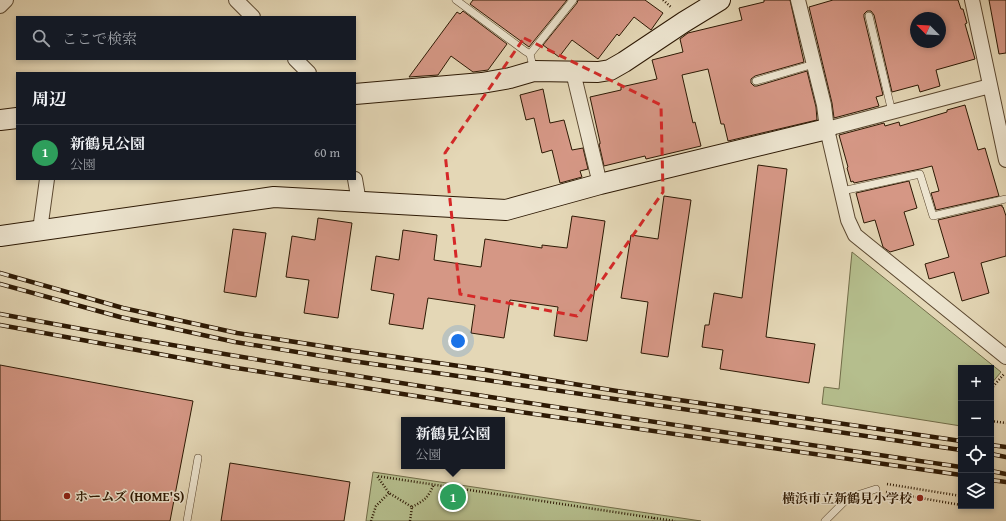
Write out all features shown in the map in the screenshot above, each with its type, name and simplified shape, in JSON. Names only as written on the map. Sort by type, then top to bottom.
[{"type":"street","points":[[0,6],[6,0]]},
{"type":"street","points":[[236,0],[252,16]]},
{"type":"street","points":[[356,94],[482,83],[510,78],[532,62],[573,72],[598,72],[610,70],[720,0]]},
{"type":"street","points":[[798,0],[824,105],[827,129],[848,220],[855,236],[1006,357]]},
{"type":"street","points":[[972,0],[1006,160]]},
{"type":"street","points":[[296,60],[308,72]]},
{"type":"street","points":[[573,72],[600,184]]},
{"type":"street","points":[[0,236],[274,196],[506,210],[600,184],[827,129],[990,86]]},
{"type":"street","points":[[0,120],[16,118]]},
{"type":"street","points":[[40,230],[47,180]]},
{"type":"street","points":[[355,180],[359,202]]},
{"type":"lane","points":[[456,0],[525,51],[532,62],[573,0]]},
{"type":"lane","points":[[869,16],[892,112]]},
{"type":"lane","points":[[756,81],[814,64]]},
{"type":"lane","points":[[842,191],[920,174],[933,216],[1006,199]]},
{"type":"lane","points":[[187,521],[198,458]]},
{"type":"lane","points":[[825,521],[848,498],[876,489]]},
{"type":"path","points":[[994,386],[1004,374]]},
{"type":"path","points":[[994,421],[1006,423]]},
{"type":"path","points":[[412,507],[389,493],[377,476],[653,519],[675,521]]},
{"type":"path","points":[[958,496],[880,483],[876,489],[880,491],[958,504]]},
{"type":"path","points":[[412,507],[430,495],[434,484]]},
{"type":"path","points":[[371,521],[376,506],[389,493]]},
{"type":"path","points":[[410,521],[412,507]]},
{"type":"highlighted area","points":[[524,38],[661,105],[663,192],[577,316],[460,294],[445,153]]},
{"type":"green space","points":[[852,252],[992,365],[958,365],[958,426],[822,404],[824,387],[839,389]]},
{"type":"green space","points":[[994,366],[1001,372],[994,380]]},
{"type":"green space","points":[[373,472],[701,521],[366,521]]},
{"type":"building","points":[[473,0],[567,0],[529,47],[470,4]]},
{"type":"building","points":[[578,0],[645,0],[663,13],[651,30],[634,17],[619,36],[617,34],[598,59],[572,40],[559,57],[543,45]]},
{"type":"building","points":[[764,0],[790,0],[804,62],[755,76],[751,79],[751,83],[754,86],[757,86],[807,71],[816,107],[817,120],[728,141],[724,124],[721,124],[708,69],[682,75],[693,123],[695,122],[701,146],[646,159],[645,156],[604,166],[590,97],[621,90],[621,87],[657,79],[652,60],[683,52],[680,39],[688,33],[742,20],[739,8],[764,2]]},
{"type":"building","points":[[833,0],[958,0],[961,9],[963,9],[967,23],[965,24],[975,59],[936,70],[940,86],[920,92],[918,85],[892,92],[874,15],[871,11],[867,11],[864,14],[864,17],[883,95],[876,97],[879,106],[834,118],[832,103],[809,7]]},
{"type":"building","points":[[989,0],[1006,0],[1006,53],[999,54]]},
{"type":"building","points":[[463,11],[507,44],[488,70],[473,72],[451,56],[438,75],[409,77],[457,12],[460,14]]},
{"type":"building","points":[[543,89],[550,123],[564,120],[572,150],[583,148],[588,169],[580,171],[582,177],[560,183],[552,150],[542,153],[534,118],[526,120],[520,95]]},
{"type":"building","points":[[965,105],[978,150],[985,148],[999,196],[936,210],[931,193],[939,191],[932,166],[854,183],[853,181],[851,182],[839,135],[884,123],[885,126],[899,122],[900,126]]},
{"type":"building","points":[[758,165],[787,169],[766,337],[815,344],[809,383],[720,369],[723,350],[702,347],[705,325],[709,325],[714,293],[742,298]]},
{"type":"building","points":[[909,181],[917,208],[904,212],[914,245],[890,252],[883,247],[875,220],[864,223],[856,193]]},
{"type":"building","points":[[664,196],[691,200],[668,357],[641,353],[648,302],[621,298],[631,235],[658,239]]},
{"type":"building","points":[[1002,205],[1006,216],[1006,256],[981,263],[989,293],[962,301],[954,272],[929,279],[925,264],[949,257],[938,220]]},
{"type":"building","points":[[572,216],[605,221],[587,341],[554,336],[558,307],[510,300],[504,338],[471,333],[475,305],[428,298],[423,329],[389,324],[394,294],[371,290],[376,256],[399,260],[403,230],[437,235],[434,260],[481,267],[485,239],[542,248],[542,245],[567,248]]},
{"type":"building","points":[[318,218],[352,223],[338,318],[304,313],[309,280],[286,277],[292,236],[315,240]]},
{"type":"building","points":[[233,229],[266,233],[256,297],[224,292]]},
{"type":"building","points":[[0,365],[193,401],[170,521],[0,521]]},
{"type":"building","points":[[230,463],[350,482],[344,521],[221,521]]},
{"type":"railway","points":[[0,273],[123,308],[237,333],[617,391],[958,441]]},
{"type":"railway","points":[[0,284],[120,317],[235,342],[352,361],[958,450]]},
{"type":"railway","points":[[0,314],[240,357],[600,414],[958,467]]},
{"type":"railway","points":[[0,325],[230,367],[486,407],[958,475]]},
{"type":"railway","points":[[994,445],[1006,447]]},
{"type":"railway","points":[[994,455],[1006,457]]},
{"type":"railway","points":[[994,472],[1006,474]]},
{"type":"railway","points":[[994,480],[1006,482]]},
{"type":"place","name":"ホームズ (HOME'S)","points":[[67,496]]},
{"type":"place","name":"新鶴見公園","points":[[453,497]]},
{"type":"place","name":"横浜市立新鶴見小学校","points":[[920,498]]}]
